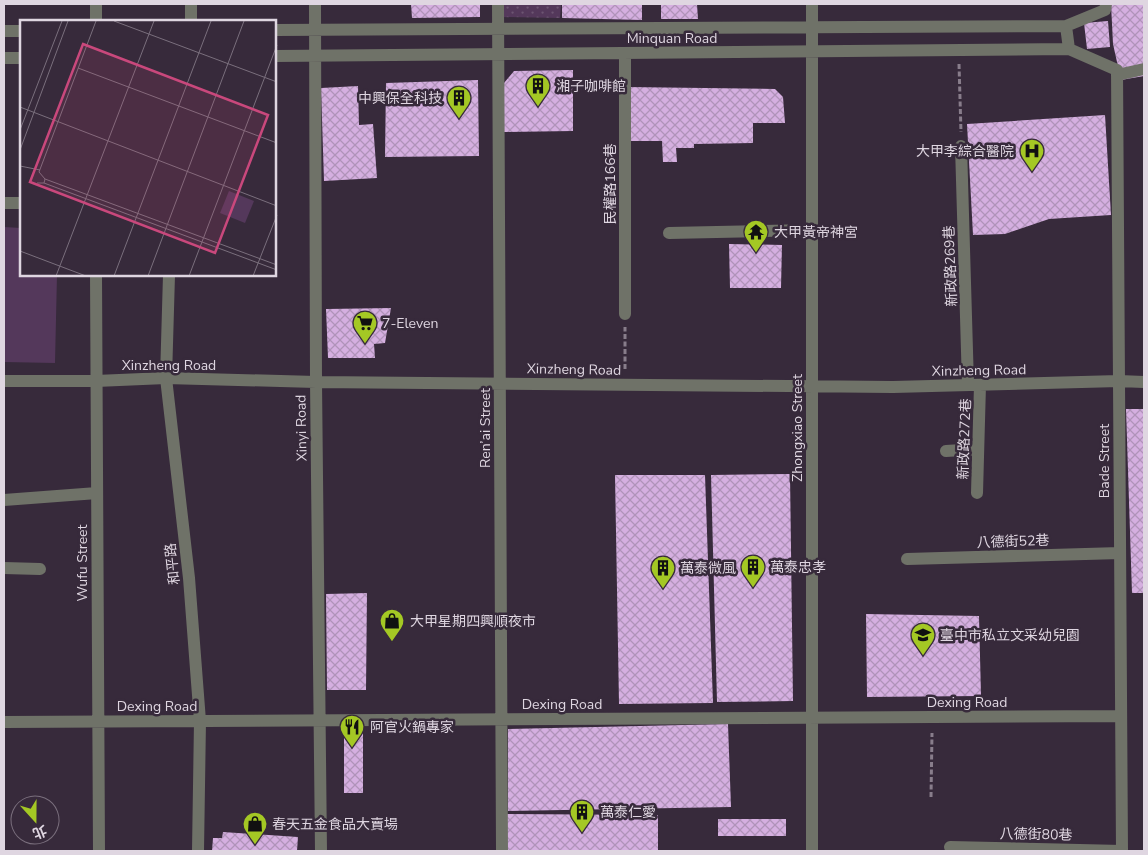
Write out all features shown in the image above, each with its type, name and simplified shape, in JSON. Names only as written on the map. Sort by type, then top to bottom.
[{"type":"street","points":[[96,4],[96,20]]},
{"type":"street","points":[[191,4],[191,20]]},
{"type":"street","name":"Xinyi Road","points":[[315,4],[316,382],[321,851]]},
{"type":"street","name":"Ren’ai Street","points":[[498,4],[502,851]]},
{"type":"street","name":"Zhongxiao Street","points":[[812,4],[812,851]]},
{"type":"street","points":[[1105,7],[1066,26],[1069,49],[1117,76],[1144,78]]},
{"type":"street","name":"Minquan Road","points":[[276,30],[1066,26]]},
{"type":"street","points":[[4,31],[20,31]]},
{"type":"street","name":"Minquan Road","points":[[276,56],[1069,49]]},
{"type":"street","name":"民權路166巷","points":[[625,53],[625,314]]},
{"type":"street","points":[[4,58],[20,58]]},
{"type":"street","points":[[1117,76],[1144,69]]},
{"type":"street","name":"Bade Street","points":[[1117,76],[1122,851]]},
{"type":"street","name":"新政路269巷","points":[[961,146],[974,385]]},
{"type":"street","points":[[4,203],[20,203]]},
{"type":"street","points":[[668,233],[812,230]]},
{"type":"street","name":"Wufu Street","points":[[96,276],[99,851]]},
{"type":"street","name":"和平路","points":[[169,276],[166,378],[188,578],[200,721],[198,851]]},
{"type":"street","name":"Xinzheng Road","points":[[4,381],[96,381],[166,378],[316,382],[812,387],[1144,382]]},
{"type":"street","name":"新政路272巷","points":[[974,385],[978,449],[977,493]]},
{"type":"street","points":[[946,451],[978,449]]},
{"type":"street","points":[[4,500],[97,493]]},
{"type":"street","name":"八德街52巷","points":[[907,559],[1120,553]]},
{"type":"street","points":[[4,568],[40,569]]},
{"type":"street","name":"Dexing Road","points":[[4,722],[1121,716]]},
{"type":"street","name":"八德街80巷","points":[[950,847],[1122,851]]},
{"type":"path","points":[[958,50],[961,146]]},
{"type":"path","points":[[624,385],[625,314]]},
{"type":"path","points":[[931,797],[932,717]]},
{"type":"shaded area","points":[[502,4],[561,4],[560,18],[502,17]]},
{"type":"shaded area","points":[[4,227],[20,228],[20,276],[57,276],[55,363],[4,362]]},
{"type":"building","points":[[411,4],[480,4],[480,17],[412,18]]},
{"type":"building","points":[[562,4],[642,4],[642,20],[562,18]]},
{"type":"building","points":[[661,4],[697,4],[698,19],[661,19]]},
{"type":"building","points":[[1111,4],[1144,4],[1144,76],[1121,80],[1113,44]]},
{"type":"building","points":[[1108,21],[1110,47],[1087,49],[1084,23]]},
{"type":"building","name":"湘子咖啡館","points":[[573,70],[573,131],[503,132],[504,83],[514,71]]},
{"type":"building","points":[[478,80],[479,156],[385,157],[386,83]]},
{"type":"building","points":[[358,86],[359,125],[373,124],[377,178],[324,181],[321,88]]},
{"type":"building","points":[[626,87],[775,89],[783,97],[785,123],[753,123],[753,143],[694,144],[694,148],[676,148],[677,162],[663,162],[662,141],[627,141]]},
{"type":"building","name":"大甲李綜合醫院","points":[[1105,115],[1111,215],[1049,219],[1005,234],[973,235],[967,124]]},
{"type":"building","points":[[729,244],[782,245],[781,288],[730,288]]},
{"type":"building","points":[[391,308],[385,343],[374,344],[375,358],[328,358],[326,309]]},
{"type":"building","points":[[1126,409],[1144,409],[1144,593],[1132,593]]},
{"type":"building","name":"萬泰忠孝","points":[[790,474],[793,701],[717,702],[711,475]]},
{"type":"building","name":"萬泰微風","points":[[615,475],[705,475],[713,703],[619,704]]},
{"type":"building","points":[[367,593],[366,690],[327,690],[326,594]]},
{"type":"building","name":"臺中市私立文采幼兒園","points":[[866,614],[979,616],[981,696],[867,697]]},
{"type":"building","points":[[728,724],[731,807],[508,811],[508,729]]},
{"type":"building","points":[[353,728],[363,728],[363,793],[344,793],[344,738],[347,732]]},
{"type":"building","name":"萬泰仁愛","points":[[507,814],[658,815],[658,851],[507,851]]},
{"type":"building","points":[[718,819],[786,819],[786,836],[718,836]]},
{"type":"building","name":"春天五金食品大賣場","points":[[223,832],[298,837],[297,851],[212,851],[213,838],[222,838]]},
{"type":"place","name":"湘子咖啡館","points":[[538,107]]},
{"type":"place","name":"中興保全科技","points":[[459,119]]},
{"type":"place","name":"大甲李綜合醫院","points":[[1032,172]]},
{"type":"place","name":"大甲黃帝神宮","points":[[756,253]]},
{"type":"place","name":"7-Eleven","points":[[365,344]]},
{"type":"place","name":"萬泰忠孝","points":[[753,588]]},
{"type":"place","name":"萬泰微風","points":[[663,589]]},
{"type":"place","name":"大甲星期四興順夜市","points":[[392,642]]},
{"type":"place","name":"臺中市私立文采幼兒園","points":[[923,656]]},
{"type":"place","name":"阿官火鍋專家","points":[[352,748]]},
{"type":"place","name":"萬泰仁愛","points":[[582,833]]},
{"type":"place","name":"春天五金食品大賣場","points":[[255,845]]}]
